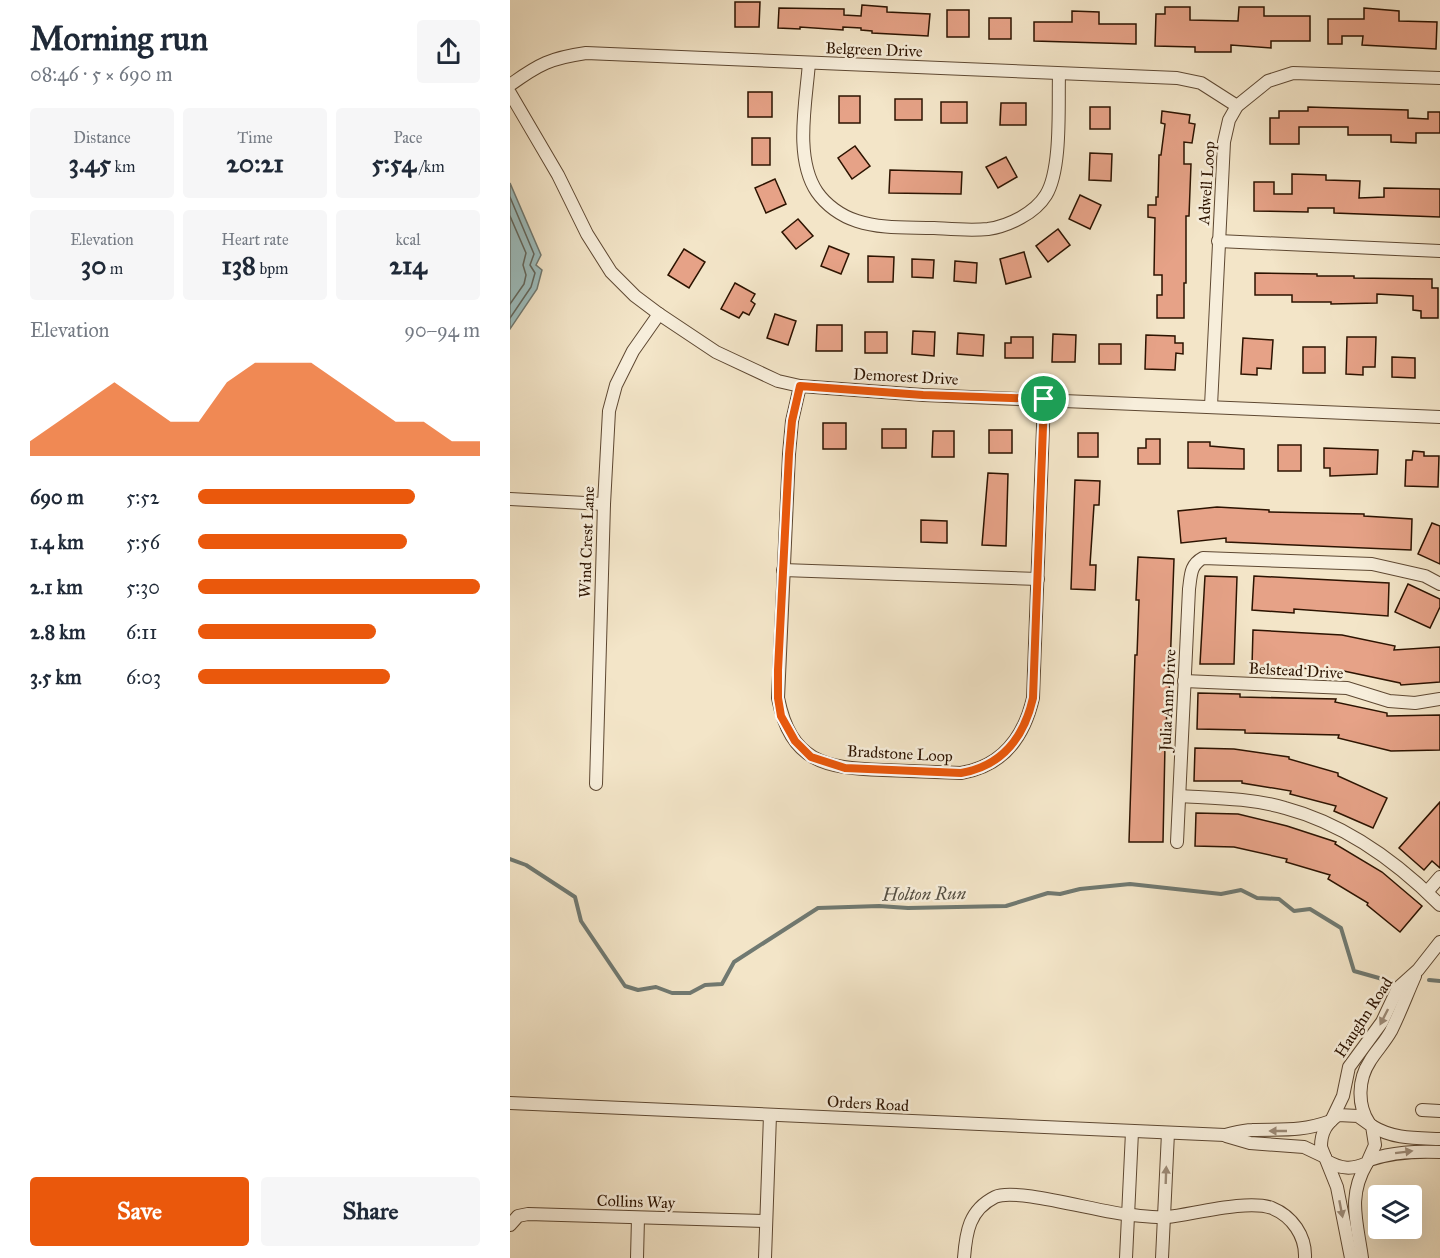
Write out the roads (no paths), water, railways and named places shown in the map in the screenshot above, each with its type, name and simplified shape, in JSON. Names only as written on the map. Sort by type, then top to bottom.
[{"type":"street","name":"Belgreen Drive","points":[[510,84],[539,65],[563,57],[586,53],[1177,78],[1201,83],[1237,106]]},
{"type":"street","points":[[808,63],[803,149],[808,176],[816,191],[827,204],[856,221],[882,226],[989,229],[1021,217],[1031,210],[1045,196],[1052,181],[1059,74]]},
{"type":"street","name":"Adwell Loop","points":[[1211,406],[1224,142],[1229,120],[1237,106],[1268,81],[1293,73],[1440,78]]},
{"type":"street","name":"Demorest Drive","points":[[510,93],[521,108],[558,175],[587,234],[611,272],[635,296],[716,352],[778,381],[800,386],[923,395],[1440,417]]},
{"type":"street","points":[[1218,241],[1440,251]]},
{"type":"street","name":"Wind Crest Lane","points":[[596,784],[609,411],[616,385],[633,351],[659,314]]},
{"type":"street","name":"Bradstone Loop","points":[[800,386],[792,421],[778,698],[781,716],[795,741],[811,757],[845,768],[961,773],[974,771],[1002,756],[1014,744],[1029,715],[1033,698],[1044,399]]},
{"type":"street","points":[[510,499],[604,504]]},
{"type":"street","name":"Julia Ann Drive","points":[[1178,842],[1191,568],[1197,561],[1212,558],[1372,564],[1425,576],[1440,584]]},
{"type":"street","points":[[783,570],[1038,579]]},
{"type":"street","name":"Belstead Drive","points":[[1184,681],[1347,688],[1389,701],[1415,703],[1440,699]]},
{"type":"street","points":[[1180,796],[1238,800],[1284,808],[1329,824],[1367,843],[1440,904]]},
{"type":"street","points":[[1427,892],[1440,877]]},
{"type":"street","name":"Haughn Road","points":[[1332,1120],[1343,1096],[1349,1067],[1382,1022],[1398,988],[1418,970],[1440,942]]},
{"type":"street","name":"Haughn Road","points":[[1371,1125],[1364,1114],[1361,1101],[1363,1075],[1368,1063],[1390,1034],[1418,970]]},
{"type":"street","name":"Orders Road","points":[[510,1103],[1168,1134],[1225,1135],[1251,1130],[1292,1131],[1332,1120]]},
{"type":"street","points":[[1422,1110],[1440,1111]]},
{"type":"street","points":[[1351,1258],[1341,1203],[1321,1147],[1324,1128],[1338,1115],[1348,1114],[1358,1116],[1383,1133],[1398,1137],[1440,1139]]},
{"type":"street","points":[[765,1258],[770,1115]]},
{"type":"street","points":[[1362,1258],[1354,1196],[1359,1176],[1375,1145],[1371,1125]]},
{"type":"street","points":[[1126,1258],[1132,1132]]},
{"type":"street","points":[[1162,1258],[1168,1134]]},
{"type":"street","name":"Orders Road","points":[[1225,1135],[1250,1143],[1304,1147],[1326,1159]]},
{"type":"street","points":[[1326,1159],[1341,1167],[1350,1168],[1397,1153],[1440,1152]]},
{"type":"street","points":[[964,1258],[965,1235],[970,1219],[983,1204],[998,1196],[1015,1194],[1129,1215],[1165,1217],[1263,1205],[1275,1209],[1289,1219],[1300,1233],[1306,1247],[1305,1258]]},
{"type":"street","name":"Collins Way","points":[[510,1225],[518,1216],[528,1214],[766,1221]]},
{"type":"street","points":[[637,1258],[638,1218]]},
{"type":"water","points":[[510,183],[541,255],[536,265],[542,270],[537,289],[510,329]]},
{"type":"waterway","name":"Holton Run","points":[[510,859],[526,865],[575,897],[581,921],[625,986],[638,990],[656,987],[672,993],[690,993],[705,985],[722,984],[734,962],[818,908],[1006,906],[1048,893],[1060,894],[1080,889],[1130,884],[1221,894],[1241,890],[1257,898],[1279,899],[1294,911],[1310,909],[1341,928],[1354,971],[1386,980]]},
{"type":"waterway","name":"Holton Run","points":[[1429,980],[1440,981]]}]
